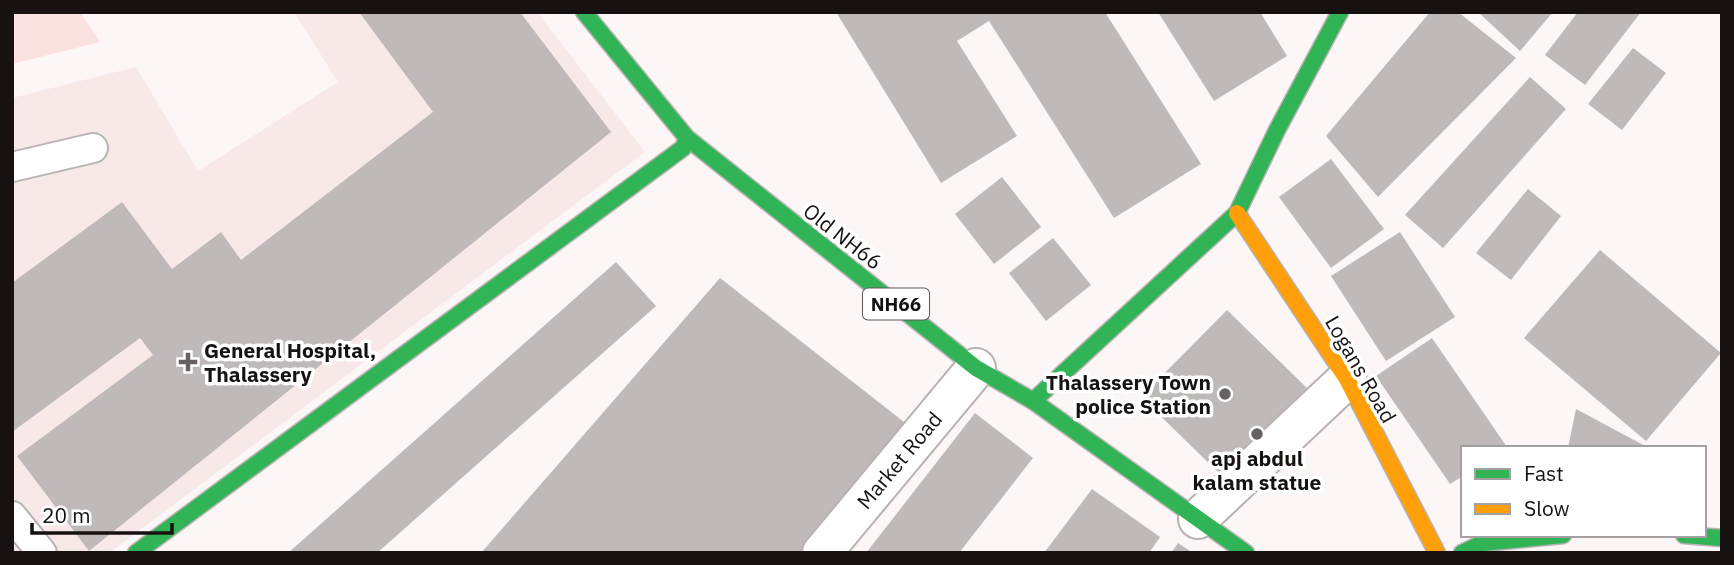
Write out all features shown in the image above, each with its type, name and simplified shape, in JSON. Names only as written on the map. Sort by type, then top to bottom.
[{"type":"street","name":"Old NH66","points":[[584,12],[687,138],[976,368],[1033,401],[1246,553]]},
{"type":"street","points":[[1033,401],[1237,213],[1276,130],[1340,12]]},
{"type":"street","points":[[136,553],[683,148],[687,138]]},
{"type":"street","name":"Logans Road","points":[[1237,213],[1347,379],[1437,553]]},
{"type":"street","name":"Market Road","points":[[822,553],[976,368]]},
{"type":"street","points":[[1198,519],[1347,379]]},
{"type":"street","points":[[1462,553],[1483,543],[1543,537]]},
{"type":"lane","points":[[12,167],[93,148]]},
{"type":"lane","points":[[12,516],[41,553]]},
{"type":"shaded area","points":[[12,12],[80,12],[100,42],[12,64]]},
{"type":"shaded area","name":"General Hospital, Thalassery","points":[[294,12],[537,12],[645,152],[109,553],[12,553],[12,98],[136,67],[198,171],[338,82]]},
{"type":"building","name":"General Hospital, Thalassery","points":[[359,12],[520,12],[611,132],[89,551],[17,456],[153,355],[140,338],[12,432],[12,283],[122,202],[172,269],[221,232],[241,260],[433,112]]},
{"type":"building","points":[[836,12],[1105,12],[1201,164],[1114,218],[989,21],[957,41],[1017,136],[941,183]]},
{"type":"building","points":[[1158,12],[1260,12],[1287,56],[1214,101]]},
{"type":"building","points":[[1430,12],[1458,12],[1516,58],[1378,197],[1326,136]]},
{"type":"building","points":[[1478,12],[1553,12],[1520,51]]},
{"type":"building","points":[[1578,12],[1641,12],[1585,85],[1545,55]]},
{"type":"building","points":[[1633,48],[1666,73],[1622,130],[1588,104]]},
{"type":"building","points":[[1530,77],[1566,109],[1443,248],[1405,215]]},
{"type":"building","points":[[1331,159],[1384,229],[1331,268],[1279,197]]},
{"type":"building","points":[[1002,177],[1041,227],[994,264],[955,214]]},
{"type":"building","points":[[1528,189],[1561,216],[1511,280],[1476,253]]},
{"type":"building","points":[[1400,232],[1455,317],[1386,361],[1331,276]]},
{"type":"building","points":[[1053,238],[1091,285],[1046,321],[1009,273]]},
{"type":"building","points":[[1600,250],[1721,353],[1646,441],[1524,338]]},
{"type":"building","points":[[616,262],[656,306],[377,553],[288,553]]},
{"type":"building","points":[[720,278],[913,429],[806,553],[481,553]]},
{"type":"building","name":"Thalassery Town police Station","points":[[1227,310],[1309,390],[1223,477],[1141,397]]},
{"type":"building","points":[[1432,338],[1506,446],[1461,446],[1461,477],[1450,484],[1376,376]]},
{"type":"building","points":[[1576,409],[1645,446],[1568,446]]},
{"type":"building","points":[[975,413],[1033,458],[959,553],[866,553]]},
{"type":"building","points":[[1092,489],[1160,537],[1149,553],[1044,553]]},
{"type":"building","points":[[1178,543],[1193,553],[1171,553]]},
{"type":"traffic: fast","points":[[584,12],[687,138],[976,368],[1033,401],[1246,553]]},
{"type":"traffic: fast","points":[[1033,401],[1237,213],[1277,130],[1340,12]]},
{"type":"traffic: fast","points":[[136,553],[683,148],[687,138]]},
{"type":"traffic: fast","points":[[1462,553],[1483,543],[1543,537]]},
{"type":"traffic: fast","points":[[1706,537],[1722,538]]},
{"type":"traffic: slow","points":[[1237,213],[1347,379],[1437,553]]},
{"type":"place","name":"General Hospital, Thalassery","points":[[188,362]]},
{"type":"place","name":"Thalassery Town police Station","points":[[1225,394]]},
{"type":"place","name":"apj abdul kalam statue","points":[[1257,434]]}]
